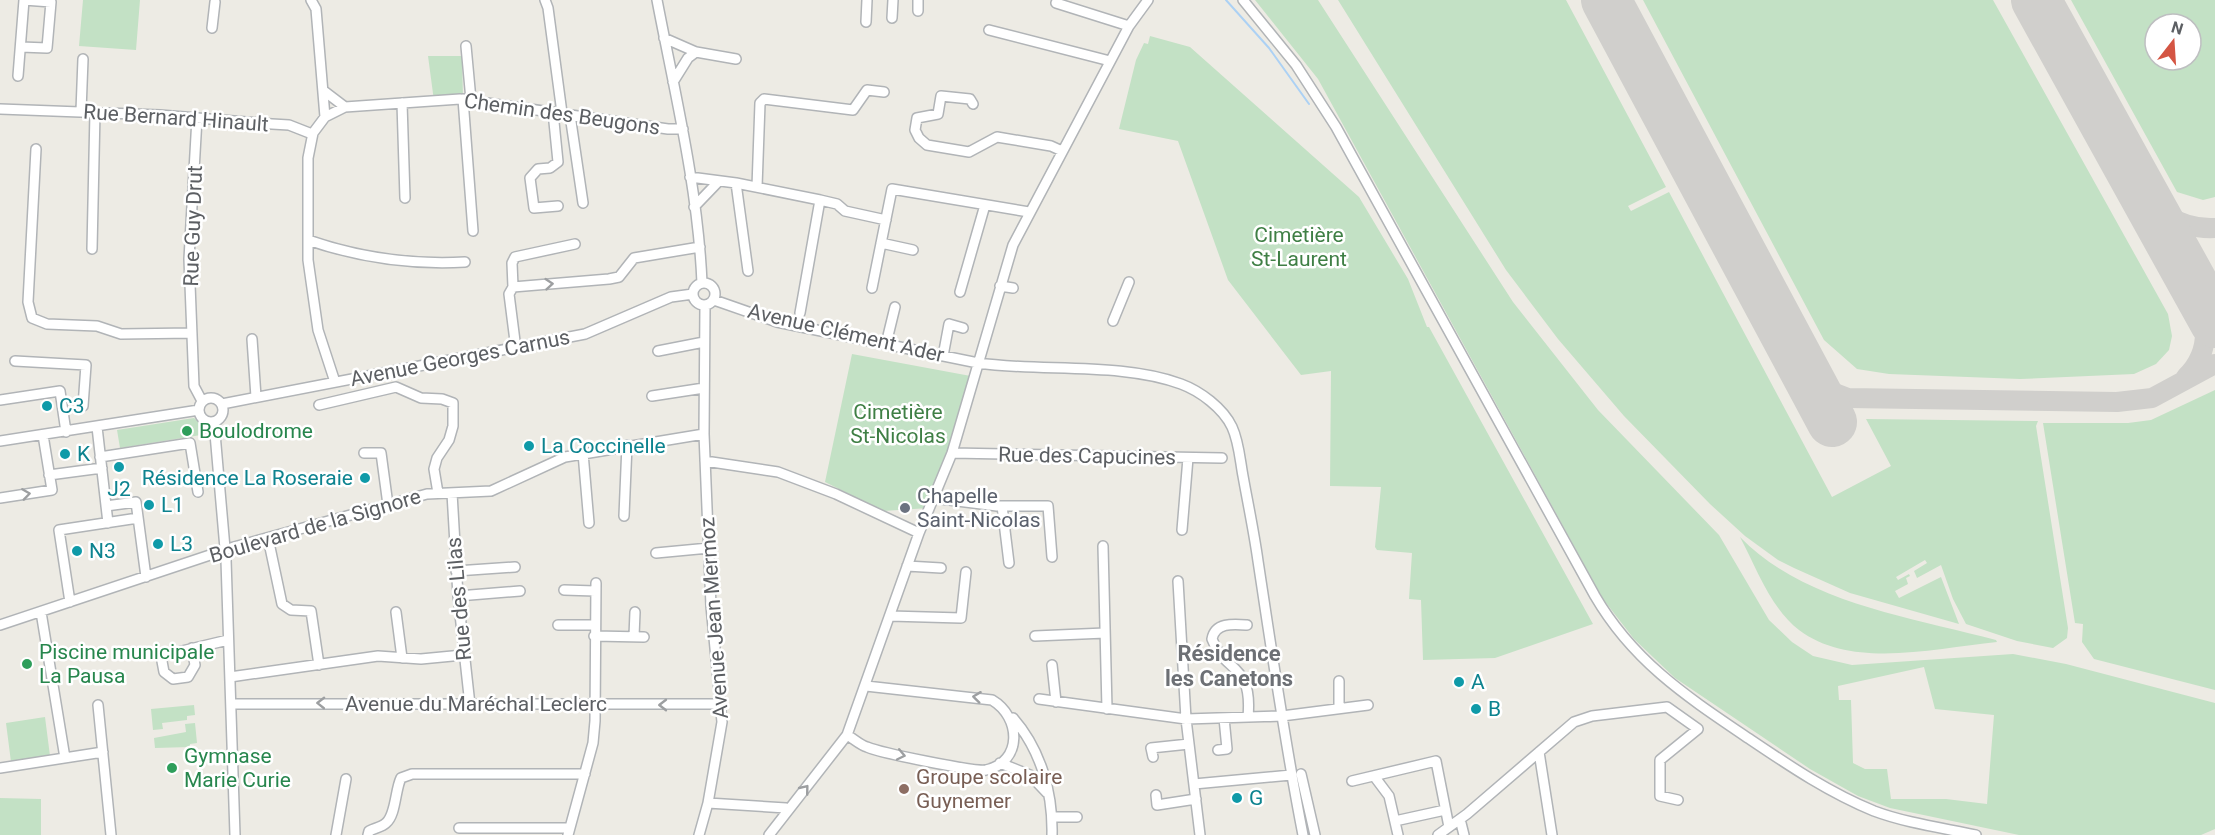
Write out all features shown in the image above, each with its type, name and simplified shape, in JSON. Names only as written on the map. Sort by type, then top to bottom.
[{"type":"street","points":[[18,76],[24,0],[51,2],[47,48],[21,47]]},
{"type":"street","points":[[312,0],[316,9],[325,117]]},
{"type":"street","points":[[545,0],[562,113],[583,203]]},
{"type":"street","points":[[657,0],[683,129],[700,247],[702,283]]},
{"type":"street","points":[[867,0],[867,22]]},
{"type":"street","points":[[892,18],[893,0]]},
{"type":"street","points":[[918,0],[918,11]]},
{"type":"street","points":[[769,835],[847,735],[919,533],[952,453],[1013,244],[1129,26],[1148,0]]},
{"type":"street","points":[[1243,0],[1296,64],[1336,127],[1595,597],[1623,638],[1654,671],[1676,688],[1825,787],[1877,812],[1976,835]]},
{"type":"street","points":[[212,28],[215,1]]},
{"type":"street","points":[[1056,3],[1129,26]]},
{"type":"street","points":[[989,30],[1109,63]]},
{"type":"street","points":[[664,39],[696,52],[736,59]]},
{"type":"street","points":[[466,46],[473,231]]},
{"type":"street","points":[[1030,46],[1109,63]]},
{"type":"street","points":[[673,82],[688,58],[696,52]]},
{"type":"street","points":[[81,111],[83,59]]},
{"type":"street","points":[[757,187],[760,103],[764,99],[854,110],[867,90],[884,92]]},
{"type":"street","points":[[324,91],[345,107],[325,117],[312,134],[308,158],[308,260],[318,330],[335,382]]},
{"type":"street","points":[[973,104],[970,99],[941,96],[938,114],[917,118],[915,130],[919,138],[927,145],[969,152],[997,137],[1052,146],[1062,151]]},
{"type":"street","name":"Chemin des Beugons","points":[[345,107],[467,100],[668,129],[683,129]]},
{"type":"street","points":[[402,103],[405,198]]},
{"type":"street","name":"Rue Bernard Hinault","points":[[0,109],[81,111],[289,125],[312,134]]},
{"type":"street","points":[[92,249],[95,112]]},
{"type":"street","points":[[558,206],[534,208],[530,178],[538,169],[550,168],[558,162],[562,113]]},
{"type":"street","name":"Rue Guy Drut","points":[[197,118],[189,259],[194,386],[200,405]]},
{"type":"street","points":[[36,149],[28,302],[32,318],[47,324],[97,326],[121,334],[192,333]]},
{"type":"street","points":[[690,177],[736,183],[820,200],[837,204],[845,211],[886,220]]},
{"type":"street","points":[[694,207],[719,181]]},
{"type":"street","points":[[736,183],[748,271]]},
{"type":"street","points":[[872,288],[892,189],[1029,212]]},
{"type":"street","points":[[800,313],[820,200]]},
{"type":"street","points":[[960,292],[985,205]]},
{"type":"street","points":[[308,240],[337,250],[391,262],[465,262]]},
{"type":"street","points":[[881,243],[913,250]]},
{"type":"street","points":[[516,349],[509,294],[513,287],[512,263],[515,257],[575,244]]},
{"type":"street","points":[[513,287],[619,277],[634,258],[700,247]]},
{"type":"street","points":[[1113,321],[1129,282]]},
{"type":"street","points":[[702,283],[712,286],[716,293],[714,300],[705,306],[696,302],[693,294],[697,286],[702,283]]},
{"type":"street","points":[[1000,286],[1013,288]]},
{"type":"street","name":"Avenue Georges Carnus","points":[[222,404],[585,334],[671,297],[693,294]]},
{"type":"street","name":"Avenue Clément Ader","points":[[714,300],[777,322],[978,363],[1010,368],[1117,372],[1163,378],[1182,385],[1219,410],[1233,429],[1249,504],[1282,716],[1296,774]]},
{"type":"street","name":"Avenue Jean Mermoz","points":[[699,835],[708,803],[721,733],[722,704],[711,606],[704,434],[705,306]]},
{"type":"street","points":[[886,344],[895,307]]},
{"type":"street","points":[[943,356],[944,323],[963,328]]},
{"type":"street","points":[[252,339],[256,397]]},
{"type":"street","points":[[658,351],[704,342]]},
{"type":"street","points":[[15,361],[86,365],[83,406]]},
{"type":"street","points":[[319,405],[396,387],[421,398],[442,399],[453,404],[452,433],[437,458],[434,469],[438,493]]},
{"type":"street","points":[[652,396],[704,388]]},
{"type":"street","points":[[0,400],[60,391],[66,432]]},
{"type":"street","points":[[0,441],[97,427],[200,405],[212,398],[222,404],[222,414],[214,422]]},
{"type":"street","points":[[200,405],[204,420],[214,422]]},
{"type":"street","points":[[214,422],[226,550],[235,835]]},
{"type":"street","points":[[97,427],[108,523]]},
{"type":"street","name":"Boulevard de la Signore","points":[[0,625],[226,550],[427,494],[491,491],[565,457],[704,434]]},
{"type":"street","points":[[0,498],[52,490],[42,435]]},
{"type":"street","points":[[100,457],[190,443],[198,492]]},
{"type":"street","points":[[624,516],[627,445]]},
{"type":"street","points":[[364,453],[381,453],[388,505]]},
{"type":"street","points":[[583,453],[589,523]]},
{"type":"street","name":"Rue des Capucines","points":[[952,453],[1222,458]]},
{"type":"street","points":[[1182,530],[1188,458]]},
{"type":"street","points":[[705,461],[778,471],[815,485],[919,533]]},
{"type":"street","points":[[49,475],[102,468]]},
{"type":"street","points":[[812,495],[815,485]]},
{"type":"street","name":"Rue des Lilas","points":[[452,493],[463,655],[470,705]]},
{"type":"street","points":[[933,498],[1000,506],[1048,506],[1052,556]]},
{"type":"street","points":[[106,506],[136,502],[146,577]]},
{"type":"street","points":[[999,519],[1000,506]]},
{"type":"street","points":[[1000,506],[1009,563]]},
{"type":"street","points":[[70,602],[59,530],[138,518]]},
{"type":"street","points":[[268,538],[282,604],[291,610],[311,611],[319,665]]},
{"type":"street","points":[[1103,546],[1107,709]]},
{"type":"street","points":[[656,553],[709,548]]},
{"type":"street","points":[[908,566],[941,568]]},
{"type":"street","points":[[456,571],[515,567]]},
{"type":"street","points":[[890,616],[961,618],[966,572]]},
{"type":"street","points":[[1178,581],[1186,719],[1200,835]]},
{"type":"street","points":[[459,828],[568,832],[593,743],[596,705],[594,636],[596,587],[564,590]]},
{"type":"street","points":[[458,596],[520,591]]},
{"type":"street","points":[[41,612],[65,758]]},
{"type":"street","points":[[396,612],[402,658]]},
{"type":"street","points":[[594,636],[639,637],[634,612]]},
{"type":"street","points":[[1247,625],[1227,624],[1215,631],[1212,639],[1215,649],[1242,675],[1249,706],[1248,717]]},
{"type":"street","points":[[558,625],[595,625]]},
{"type":"street","points":[[1035,636],[1105,633]]},
{"type":"street","points":[[192,648],[228,640]]},
{"type":"street","points":[[870,642],[880,646]]},
{"type":"street","points":[[230,677],[378,656],[402,658],[463,655]]},
{"type":"street","points":[[1052,665],[1056,702]]},
{"type":"street","points":[[1339,681],[1339,707]]},
{"type":"street","points":[[866,686],[984,697],[1000,705],[1031,743],[1041,765],[1053,817],[1052,835]]},
{"type":"street","points":[[1039,699],[1186,719],[1282,716],[1368,705]]},
{"type":"street","name":"Avenue du Maréchal Leclerc","points":[[231,704],[722,704]]},
{"type":"street","points":[[99,705],[111,835]]},
{"type":"street","points":[[1438,835],[1574,722],[1592,716],[1667,707],[1698,729],[1660,760],[1660,796],[1678,800]]},
{"type":"street","points":[[847,735],[867,747],[968,769],[985,770],[1000,763],[1008,755],[1015,738],[1012,719],[1007,711]]},
{"type":"street","points":[[1218,750],[1227,749],[1224,718]]},
{"type":"street","points":[[1153,757],[1151,748],[1189,744]]},
{"type":"street","points":[[0,768],[103,752]]},
{"type":"street","points":[[1539,752],[1552,835]]},
{"type":"street","points":[[1352,781],[1437,761],[1449,827]]},
{"type":"street","points":[[1000,763],[1030,775],[1045,788],[1050,800]]},
{"type":"street","points":[[368,835],[369,831],[384,826],[390,819],[396,789],[401,778],[411,774],[585,774]]},
{"type":"street","points":[[1194,784],[1296,774]]},
{"type":"street","points":[[1296,774],[1314,833],[1303,834],[1296,774]]},
{"type":"street","points":[[1374,776],[1389,796],[1398,835]]},
{"type":"street","points":[[336,835],[346,779]]},
{"type":"street","points":[[1156,795],[1157,805],[1196,799]]},
{"type":"street","points":[[708,803],[786,808]]},
{"type":"street","points":[[1395,821],[1445,810]]},
{"type":"street","points":[[1053,817],[1077,817]]},
{"type":"street","points":[[1460,819],[1464,835]]},
{"type":"green space","points":[[83,0],[140,0],[136,50],[79,46]]},
{"type":"green space","points":[[1255,0],[1318,0],[1513,302],[1598,410],[1719,535],[1769,620],[1792,642],[1813,656],[1852,665],[2013,654],[2066,664],[2215,703],[2215,829],[2201,835],[2019,835],[1890,808],[1858,796],[1810,769],[1675,678],[1634,639],[1603,599],[1318,79]],"holes":[[[1924,667],[1935,709],[1994,715],[1987,804],[1946,799],[1891,799],[1887,769],[1865,769],[1853,763],[1851,700],[1839,700],[1838,686]]]},
{"type":"green space","points":[[1338,0],[1566,0],[1666,187],[1628,206],[1631,211],[1669,192],[1832,497],[1891,466],[1866,419],[2038,421],[2036,426],[2068,628],[2067,638],[2053,648],[2017,641],[1966,624],[1953,599],[1941,565],[1917,578],[1914,571],[1927,563],[1925,560],[1896,577],[1898,580],[1909,574],[1910,576],[1906,578],[1908,584],[1895,591],[1899,598],[1941,577],[1959,624],[1850,593],[1778,560],[1745,536],[1710,504],[1624,416],[1558,339],[1506,270]]},
{"type":"green space","points":[[1643,0],[1993,0],[2168,314],[2172,336],[2169,350],[2156,364],[2134,374],[2020,379],[1889,374],[1857,369],[1824,340]]},
{"type":"green space","points":[[2071,0],[2215,0],[2215,197],[2203,200],[2177,192]]},
{"type":"green space","name":"Cimetière St-Laurent","points":[[1150,36],[1190,47],[1359,197],[1408,279],[1427,327],[1593,624],[1495,658],[1423,660],[1421,600],[1409,599],[1412,553],[1377,550],[1375,547],[1381,487],[1330,486],[1331,371],[1301,375],[1228,280],[1178,141],[1119,129],[1136,60],[1144,43],[1148,44]]},
{"type":"green space","points":[[428,56],[462,56],[463,99],[434,101]]},
{"type":"green space","name":"Cimetière St-Nicolas","points":[[852,354],[976,377],[929,508],[883,511],[825,482]]},
{"type":"green space","points":[[2215,390],[2215,690],[2094,659],[2082,642],[2083,624],[2075,623],[2043,423],[2128,423],[2151,420]]},
{"type":"green space","points":[[194,418],[206,428],[207,434],[120,448],[117,430]]},
{"type":"green space","points":[[1740,537],[1766,559],[1795,578],[1826,593],[1894,615],[1997,642],[1921,651],[1869,653],[1844,650],[1820,642],[1799,630],[1780,611]]},
{"type":"green space","points":[[194,705],[195,715],[187,716],[187,720],[162,723],[163,729],[153,730],[151,709]]},
{"type":"green space","points":[[45,717],[50,756],[11,762],[6,723]]},
{"type":"green space","points":[[195,723],[197,743],[190,744],[190,747],[155,748],[154,738],[186,732],[185,724]]},
{"type":"green space","points":[[0,798],[41,799],[41,835],[0,835]]},
{"type":"waterway","points":[[1226,0],[1269,48],[1309,104]]},
{"type":"taxiway","points":[[2134,180],[2150,200],[2168,216],[2189,225],[2215,228]]},
{"type":"taxiway","points":[[2186,377],[2201,354],[2205,329],[2200,303],[2189,279]]},
{"type":"taxiway","points":[[1799,362],[1822,388],[1848,398],[2117,402],[2152,398],[2215,364]]},
{"type":"runway","points":[[1606,0],[1832,422]]},
{"type":"runway","points":[[2036,0],[2215,323]]},
{"type":"place","name":"C3","points":[[47,406]]},
{"type":"place","name":"Boulodrome","points":[[187,431]]},
{"type":"place","name":"La Coccinelle","points":[[529,446]]},
{"type":"place","name":"K","points":[[65,454]]},
{"type":"place","name":"J2","points":[[119,467]]},
{"type":"place","name":"Résidence La Roseraie","points":[[365,478]]},
{"type":"place","name":"L1","points":[[149,505]]},
{"type":"place","name":"Chapelle Saint-Nicolas","points":[[905,508]]},
{"type":"place","name":"L3","points":[[158,544]]},
{"type":"place","name":"N3","points":[[77,551]]},
{"type":"place","name":"Piscine municipale La Pausa","points":[[27,664]]},
{"type":"place","name":"A","points":[[1459,682]]},
{"type":"place","name":"B","points":[[1476,709]]},
{"type":"place","name":"Gymnase Marie Curie","points":[[172,768]]},
{"type":"place","name":"Groupe scolaire Guynemer","points":[[904,789]]},
{"type":"place","name":"G","points":[[1237,798]]},
{"type":"district","name":"Résidence les Canetons","points":[[1229,666]]}]
